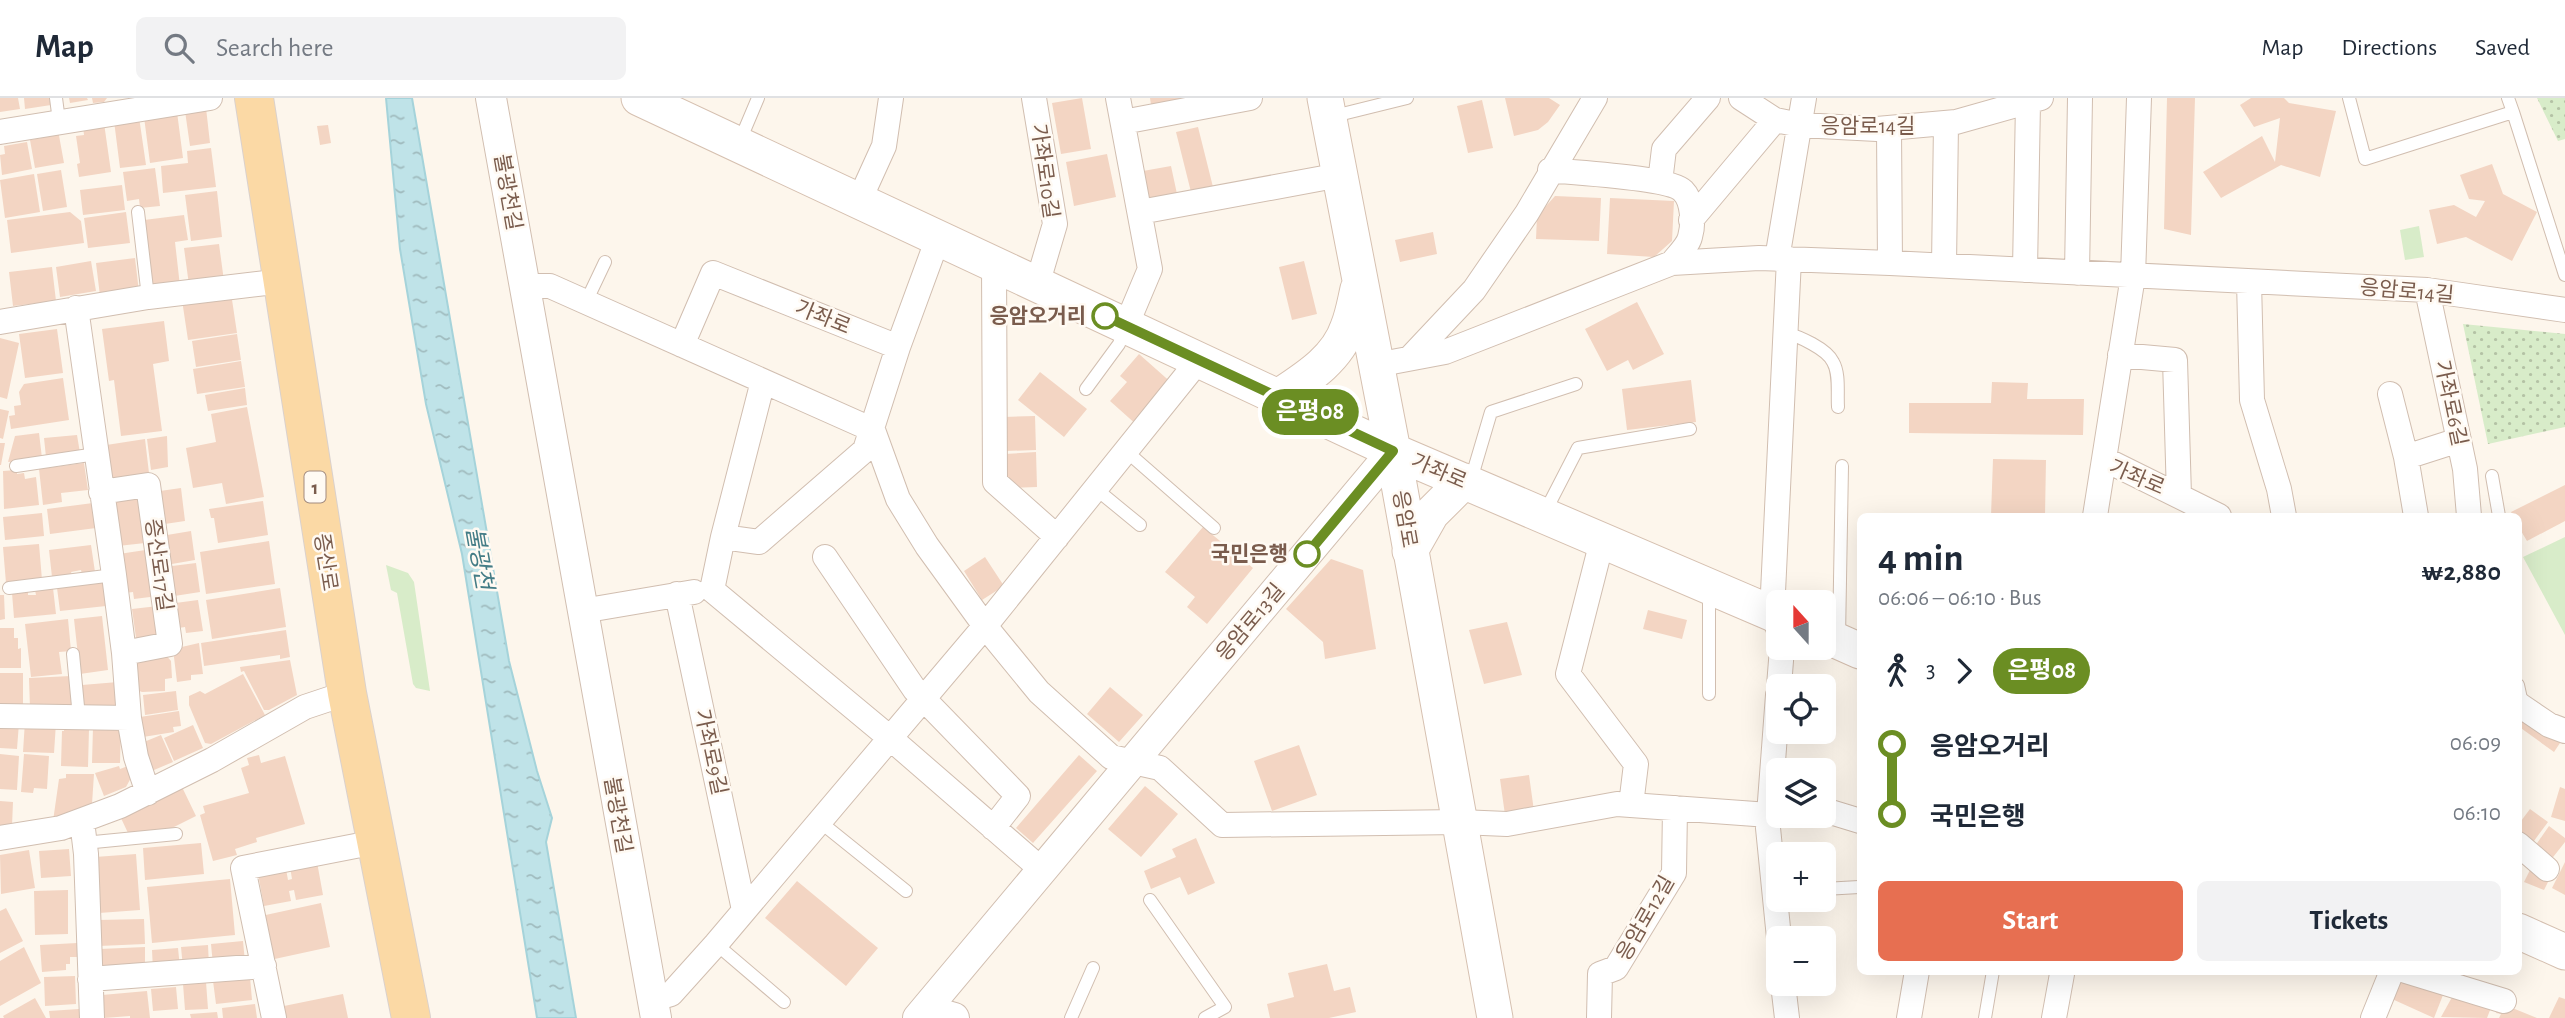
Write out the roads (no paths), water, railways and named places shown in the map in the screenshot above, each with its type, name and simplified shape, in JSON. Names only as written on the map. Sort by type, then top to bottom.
[{"type":"main road","name":"증산로","points":[[254,98],[348,693],[411,1018]]},
{"type":"main road","name":"가좌로","points":[[639,98],[1393,451],[1709,586],[1766,614]]},
{"type":"main road","name":"응암로","points":[[1327,108],[1393,451],[1495,1018]]},
{"type":"main road","points":[[1278,397],[1311,375],[1334,354],[1348,330],[1360,282]]},
{"type":"main road","points":[[1410,551],[1431,514],[1467,483]]},
{"type":"main road","points":[[2522,933],[2565,951]]},
{"type":"street","points":[[0,132],[58,109],[210,98]]},
{"type":"street","name":"불광천길","points":[[491,98],[654,1009]]},
{"type":"street","points":[[859,201],[884,146],[891,98]]},
{"type":"street","name":"가좌로10길","points":[[1034,98],[1055,224],[1037,285]]},
{"type":"street","points":[[1126,326],[1150,269],[1121,110],[1250,98]]},
{"type":"street","points":[[1410,358],[1474,290],[1527,213],[1595,98]]},
{"type":"street","points":[[1660,182],[1664,149],[1707,98]]},
{"type":"street","points":[[1741,98],[1775,120],[1800,125],[1804,98]]},
{"type":"street","points":[[2077,273],[2080,98]]},
{"type":"street","points":[[2104,458],[2133,276],[2138,98]]},
{"type":"street","name":"응암로14길","points":[[1783,259],[1800,125],[1889,129],[1946,124],[2034,100],[2025,270]]},
{"type":"street","points":[[1691,220],[1775,120]]},
{"type":"street","points":[[1944,265],[1946,124]]},
{"type":"street","points":[[1889,129],[1890,262]]},
{"type":"street","points":[[1550,170],[1660,182],[1682,191],[1692,207],[1690,238],[1672,263]]},
{"type":"street","points":[[1140,212],[1340,175]]},
{"type":"street","points":[[723,537],[759,542],[865,450],[898,347],[938,238]]},
{"type":"street","name":"응암로14길","points":[[1376,365],[1445,352],[1672,263],[1783,259],[1890,262],[2427,290],[2565,310]]},
{"type":"street","name":"가좌로","points":[[1777,590],[1785,333],[1783,259]]},
{"type":"street","points":[[994,264],[995,482],[1056,537]]},
{"type":"street","name":"가좌로","points":[[682,345],[713,273],[898,347]]},
{"type":"street","points":[[0,322],[148,296],[283,281]]},
{"type":"street","points":[[2249,282],[2252,400],[2279,489],[2283,513]]},
{"type":"street","points":[[525,286],[550,286],[873,430],[898,499],[927,546],[985,626],[1039,692],[1111,757],[1160,768],[1222,825],[1460,822],[1507,824],[1617,804],[1766,812]]},
{"type":"street","name":"가좌로6길","points":[[2427,290],[2465,469],[2469,513]]},
{"type":"street","points":[[76,308],[114,575],[129,718],[136,757],[148,793]]},
{"type":"street","points":[[2120,355],[2175,360],[2179,496]]},
{"type":"street","points":[[654,1009],[716,944],[985,626],[1199,360]]},
{"type":"street","points":[[712,590],[763,381]]},
{"type":"street","points":[[2390,394],[2406,457],[2415,513]]},
{"type":"street","points":[[2406,457],[2459,440]]},
{"type":"street","name":"응암로13길","points":[[922,1014],[1393,451]]},
{"type":"street","name":"가좌로","points":[[2095,513],[2104,458],[2213,513]]},
{"type":"street","name":"증산로17길","points":[[101,492],[148,485],[170,645],[124,653]]},
{"type":"street","points":[[1602,541],[1568,674],[1636,764],[1631,805]]},
{"type":"street","points":[[825,557],[915,690],[1018,796],[993,828]]},
{"type":"street","points":[[582,611],[712,590],[890,738],[1041,869]]},
{"type":"street","name":"가좌로9길","points":[[677,594],[744,910]]},
{"type":"street","points":[[0,838],[61,828],[83,832],[305,706],[348,693]]},
{"type":"street","points":[[2522,701],[2549,725],[2565,731]]},
{"type":"street","points":[[0,716],[129,718]]},
{"type":"street","name":"응암로12길","points":[[1599,1018],[1600,974],[1616,968],[1674,873],[1675,808]]},
{"type":"street","points":[[1836,814],[1857,820]]},
{"type":"street","points":[[83,832],[92,1018]]},
{"type":"street","points":[[274,1018],[243,868],[376,842]]},
{"type":"street","points":[[2522,847],[2547,869]]},
{"type":"street","points":[[90,979],[264,966]]},
{"type":"street","points":[[1909,1018],[1916,975]]},
{"type":"street","points":[[2058,1017],[2062,975]]},
{"type":"street","points":[[2373,1018],[2390,975]]},
{"type":"street","points":[[2419,975],[2504,1001]]},
{"type":"street","points":[[1784,996],[1787,1018]]},
{"type":"street","points":[[922,1014],[954,1018]]},
{"type":"lane","points":[[738,144],[758,98]]},
{"type":"lane","name":"응암로","points":[[1327,108],[1408,98]]},
{"type":"lane","points":[[2349,98],[2365,159],[2513,112]]},
{"type":"lane","points":[[2508,98],[2565,275]]},
{"type":"lane","points":[[138,212],[148,296]]},
{"type":"lane","points":[[586,302],[605,262]]},
{"type":"lane","points":[[1086,389],[1119,344],[1126,326]]},
{"type":"lane","points":[[1785,333],[1802,337],[1833,360],[1837,375],[1838,407]]},
{"type":"lane","points":[[1467,483],[1491,412],[1576,384]]},
{"type":"lane","points":[[1544,516],[1578,448],[1690,429]]},
{"type":"lane","points":[[1126,451],[1214,528]]},
{"type":"lane","points":[[16,466],[96,454]]},
{"type":"lane","points":[[1841,643],[1842,466]]},
{"type":"lane","points":[[2492,476],[2498,513]]},
{"type":"lane","points":[[1096,489],[1140,525]]},
{"type":"lane","points":[[9,588],[114,575]]},
{"type":"lane","points":[[1709,586],[1709,694]]},
{"type":"lane","points":[[74,654],[79,717]]},
{"type":"lane","points":[[819,821],[906,891]]},
{"type":"lane","points":[[83,832],[176,834]]},
{"type":"lane","points":[[1836,888],[1857,887]]},
{"type":"lane","points":[[1150,900],[1225,1007],[1205,1018]]},
{"type":"lane","points":[[716,944],[784,1002]]},
{"type":"lane","points":[[1071,1018],[1093,968]]},
{"type":"lane","points":[[1985,1018],[1992,975]]},
{"type":"water","name":"불광천","points":[[386,98],[412,98],[509,661],[552,818],[546,842],[576,1018],[537,1018],[462,554],[426,404],[400,249]]},
{"type":"place","name":"응암오거리","points":[[1105,316]]},
{"type":"place","name":"국민은행","points":[[1307,554]]}]
